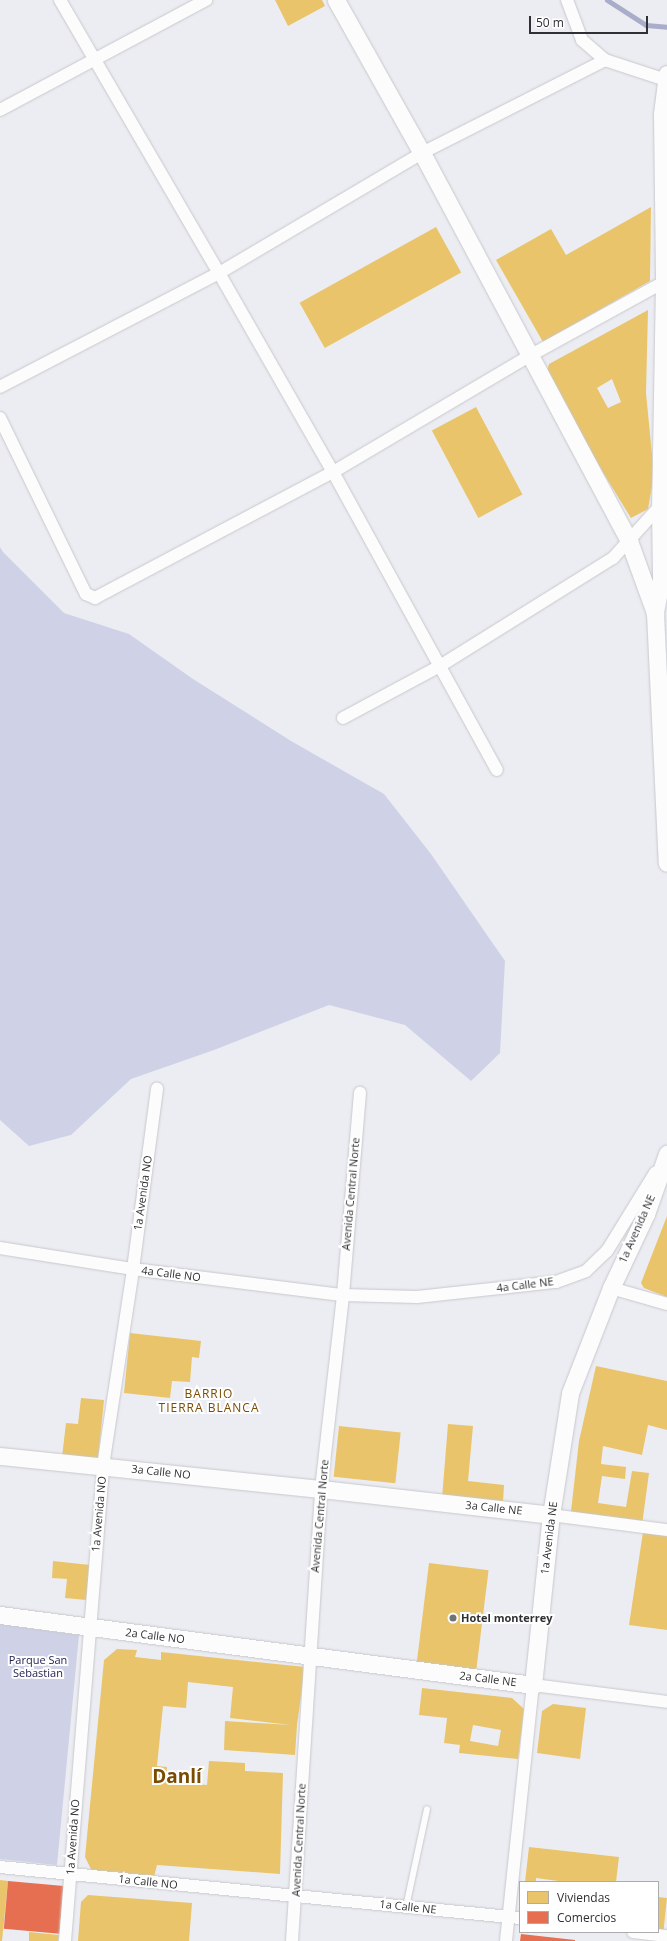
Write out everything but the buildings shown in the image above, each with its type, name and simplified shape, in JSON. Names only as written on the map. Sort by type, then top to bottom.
[{"type":"main road","points":[[336,0],[422,153],[629,541],[655,613]]},
{"type":"main road","points":[[666,77],[662,114],[664,282],[660,506],[661,581],[655,613],[667,863]]},
{"type":"main road","name":"1a Avenida NE","points":[[533,1685],[551,1515],[570,1393],[611,1288],[646,1214],[667,1154]]},
{"type":"main road","name":"3a Calle NO","points":[[0,1456],[321,1489]]},
{"type":"main road","name":"3a Calle NE","points":[[321,1489],[551,1515]]},
{"type":"main road","name":"2a Calle NO","points":[[0,1615],[89,1628],[310,1656]]},
{"type":"main road","name":"2a Calle NE","points":[[310,1656],[533,1685]]},
{"type":"street","points":[[60,0],[93,60],[219,273],[333,472],[497,770]]},
{"type":"street","points":[[0,110],[206,0]]},
{"type":"street","points":[[567,0],[582,40],[605,60],[666,77]]},
{"type":"street","points":[[0,387],[219,273],[422,153],[605,60]]},
{"type":"street","points":[[0,418],[86,594],[95,598],[333,472],[531,355],[664,282]]},
{"type":"street","points":[[343,718],[440,666],[613,558],[660,506]]},
{"type":"street","name":"1a Avenida NO","points":[[66,1941],[89,1628],[103,1466],[133,1269],[157,1090]]},
{"type":"street","name":"Avenida Central Norte","points":[[292,1941],[321,1489],[343,1295],[360,1093]]},
{"type":"street","name":"4a Calle NE","points":[[343,1295],[417,1297],[556,1282],[586,1271],[607,1251],[667,1154]]},
{"type":"street","name":"4a Calle NO","points":[[0,1248],[133,1269],[343,1295]]},
{"type":"street","points":[[611,1288],[667,1304]]},
{"type":"street","name":"3a Calle NE","points":[[551,1515],[667,1530]]},
{"type":"street","name":"2a Calle NE","points":[[533,1685],[667,1702]]},
{"type":"street","name":"1a Avenida NE","points":[[506,1941],[514,1918],[533,1685]]},
{"type":"street","name":"1a Calle NO","points":[[0,1867],[295,1896]]},
{"type":"street","name":"1a Calle NE","points":[[295,1896],[514,1918]]},
{"type":"street","points":[[642,1933],[667,1936]]},
{"type":"lane","points":[[406,1907],[427,1809]]},
{"type":"green space","points":[[0,547],[3,552],[64,613],[129,634],[193,679],[291,741],[384,794],[431,854],[505,961],[500,1053],[471,1081],[405,1025],[329,1005],[214,1050],[131,1079],[71,1135],[29,1146],[0,1120]]},
{"type":"green space","name":"Parque San Sebastian","points":[[0,1624],[79,1635],[57,1865],[0,1859]]},
{"type":"waterway","points":[[607,0],[646,25],[667,27]]},
{"type":"place","name":"Hotel monterrey","points":[[453,1618]]},
{"type":"district","name":"BARRIO TIERRA BLANCA","points":[[209,1401]]},
{"type":"district","name":"Danlí","points":[[177,1777]]}]
